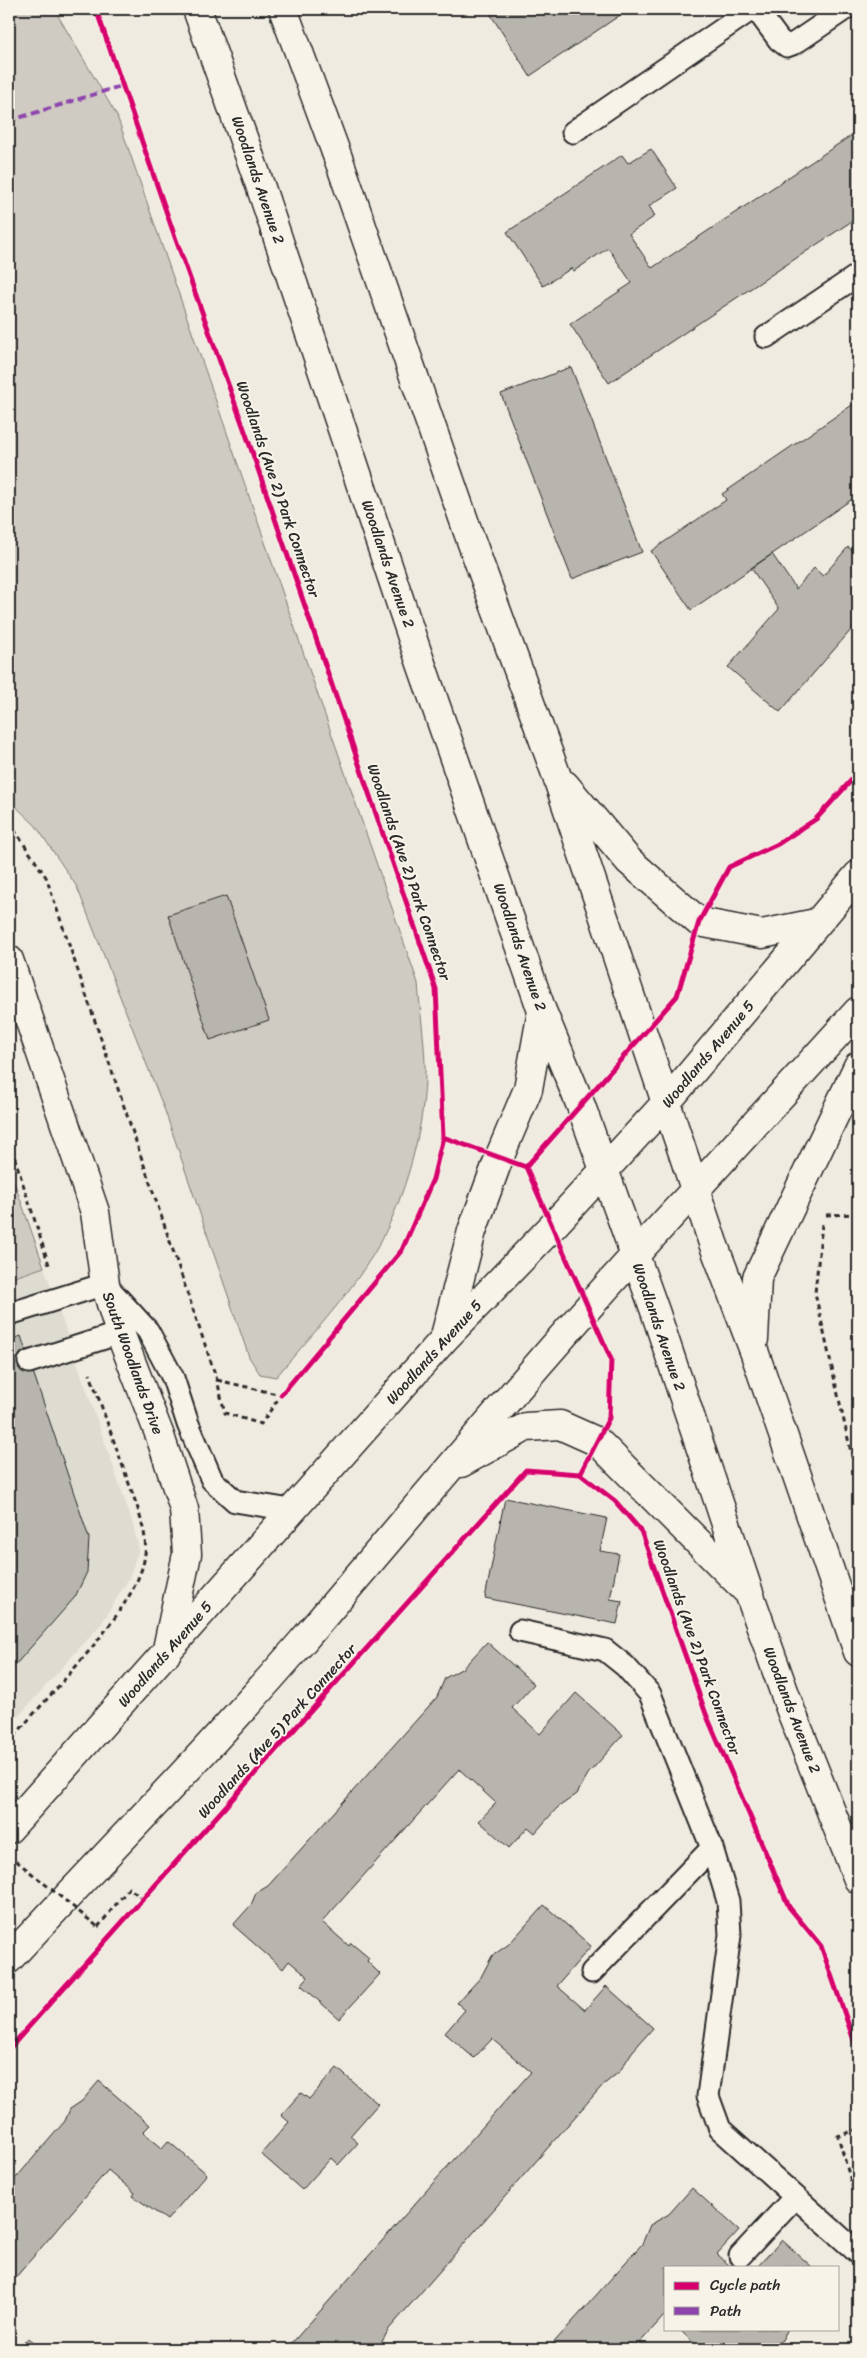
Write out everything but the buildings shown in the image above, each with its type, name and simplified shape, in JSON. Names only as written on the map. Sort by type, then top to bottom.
[{"type":"main road","name":"Woodlands Avenue 2","points":[[197,9],[261,188],[413,639],[542,1011],[604,1171],[634,1255],[791,1711],[858,1879]]},
{"type":"main road","points":[[283,9],[338,157],[469,535],[556,774],[695,1190],[754,1351],[858,1652]]},
{"type":"main road","points":[[556,774],[629,861],[699,922],[762,934],[816,923]]},
{"type":"main road","name":"Woodlands Avenue 5","points":[[9,1828],[166,1654],[291,1510],[445,1338],[666,1103],[858,875]]},
{"type":"main road","name":"South Woodlands Drive","points":[[9,960],[95,1212],[105,1284],[120,1333],[160,1436],[184,1509],[187,1554],[166,1654]]},
{"type":"main road","points":[[445,1338],[472,1231],[499,1158],[528,1089],[542,1011]]},
{"type":"main road","points":[[9,1959],[230,1723],[300,1644],[444,1472],[634,1255],[858,1011]]},
{"type":"main road","points":[[754,1351],[756,1278],[858,1066]]},
{"type":"main road","points":[[444,1472],[526,1427],[560,1425],[598,1442],[749,1593]]},
{"type":"lane","points":[[573,132],[752,9]]},
{"type":"lane","points":[[756,9],[780,40],[787,46],[795,43],[845,9]]},
{"type":"lane","points":[[766,338],[858,275]]},
{"type":"lane","points":[[9,1314],[105,1284],[148,1331],[173,1378],[188,1424],[212,1480],[235,1501],[291,1510]]},
{"type":"lane","points":[[30,1362],[120,1333]]},
{"type":"lane","points":[[520,1631],[605,1650],[631,1673],[650,1694],[712,1848],[728,1902],[730,1934],[708,2096],[720,2129],[858,2252]]},
{"type":"lane","points":[[592,1972],[712,1848]]},
{"type":"lane","points":[[740,2256],[795,2197]]},
{"type":"path","points":[[9,822],[46,877],[216,1380],[225,1413],[261,1424],[287,1387]]},
{"type":"path","points":[[9,1140],[60,1298]]},
{"type":"path","points":[[827,1206],[823,1215],[815,1293],[858,1483]]},
{"type":"path","points":[[823,1215],[858,1214]]},
{"type":"path","points":[[9,1743],[114,1620],[138,1578],[145,1554],[145,1532],[138,1509],[80,1346]]},
{"type":"path","points":[[216,1380],[281,1394]]},
{"type":"path","points":[[9,1855],[98,1927],[130,1888],[143,1899]]},
{"type":"path","points":[[137,1906],[150,1892]]},
{"type":"path","points":[[858,2130],[838,2136],[858,2206]]},
{"type":"path","points":[[857,2144],[858,2155]]},
{"type":"shaded area","points":[[9,9],[54,9],[117,116],[418,983],[425,1054],[424,1099],[416,1146],[402,1193],[384,1236],[373,1255],[327,1318],[276,1377],[260,1374],[249,1357],[165,1111],[77,887],[36,826],[9,800]]},
{"type":"shaded area","points":[[9,1167],[44,1267],[9,1279]]},
{"type":"shaded area","points":[[44,1267],[132,1521],[139,1549],[129,1578],[102,1623],[9,1727],[9,1279]]},
{"type":"marked path","points":[[9,121],[124,85]]},
{"type":"cycle path","name":"Woodlands (Ave 2) Park Connector","points":[[96,9],[246,434],[436,989],[443,1137],[433,1179],[402,1250],[281,1395]]},
{"type":"cycle path","points":[[526,1167],[677,996],[699,922],[729,867],[778,844],[816,819],[858,773]]},
{"type":"cycle path","points":[[443,1137],[526,1167],[611,1359],[609,1418],[580,1474]]},
{"type":"cycle path","name":"Woodlands (Ave 5) Park Connector","points":[[9,2049],[526,1470],[580,1474]]},
{"type":"cycle path","name":"Woodlands (Ave 2) Park Connector","points":[[580,1474],[615,1501],[641,1531],[706,1714],[789,1907],[821,1946],[858,2052]]}]
